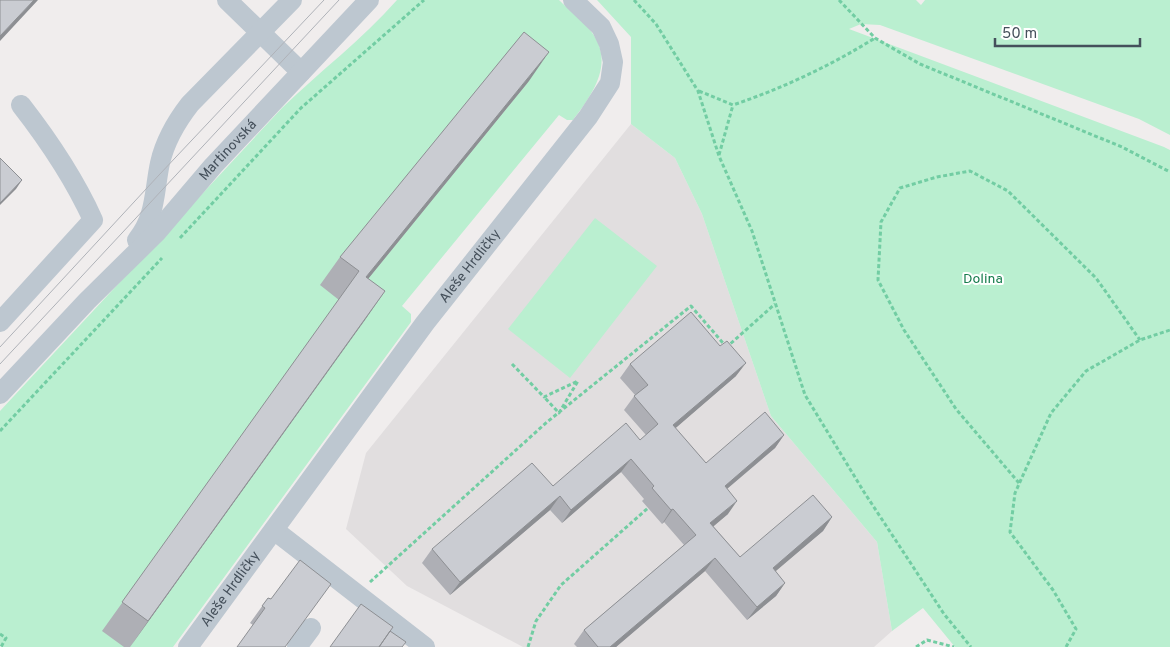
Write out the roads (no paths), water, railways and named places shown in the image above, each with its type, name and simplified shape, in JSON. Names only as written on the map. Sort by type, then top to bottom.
[{"type":"street","points":[[227,0],[301,72]]},
{"type":"street","name":"Martinovská","points":[[87,301],[107,273],[142,234],[149,223],[161,160],[177,122],[190,104],[292,0]]},
{"type":"street","name":"Martinovská","points":[[0,394],[87,301],[162,226],[213,166],[369,0]]},
{"type":"street","name":"Aleše Hrdličky","points":[[188,647],[426,323],[588,117],[610,82],[613,62],[609,44],[601,27],[573,0]]},
{"type":"street","points":[[0,322],[93,220],[81,193],[62,160],[21,105]]},
{"type":"street","points":[[274,530],[425,647]]},
{"type":"street","points":[[297,647],[311,628]]},
{"type":"tram line","points":[[0,347],[324,0]]},
{"type":"tram line","points":[[0,364],[339,0]]},
{"type":"park label","name":"Dolina","points":[[983,279]]}]
